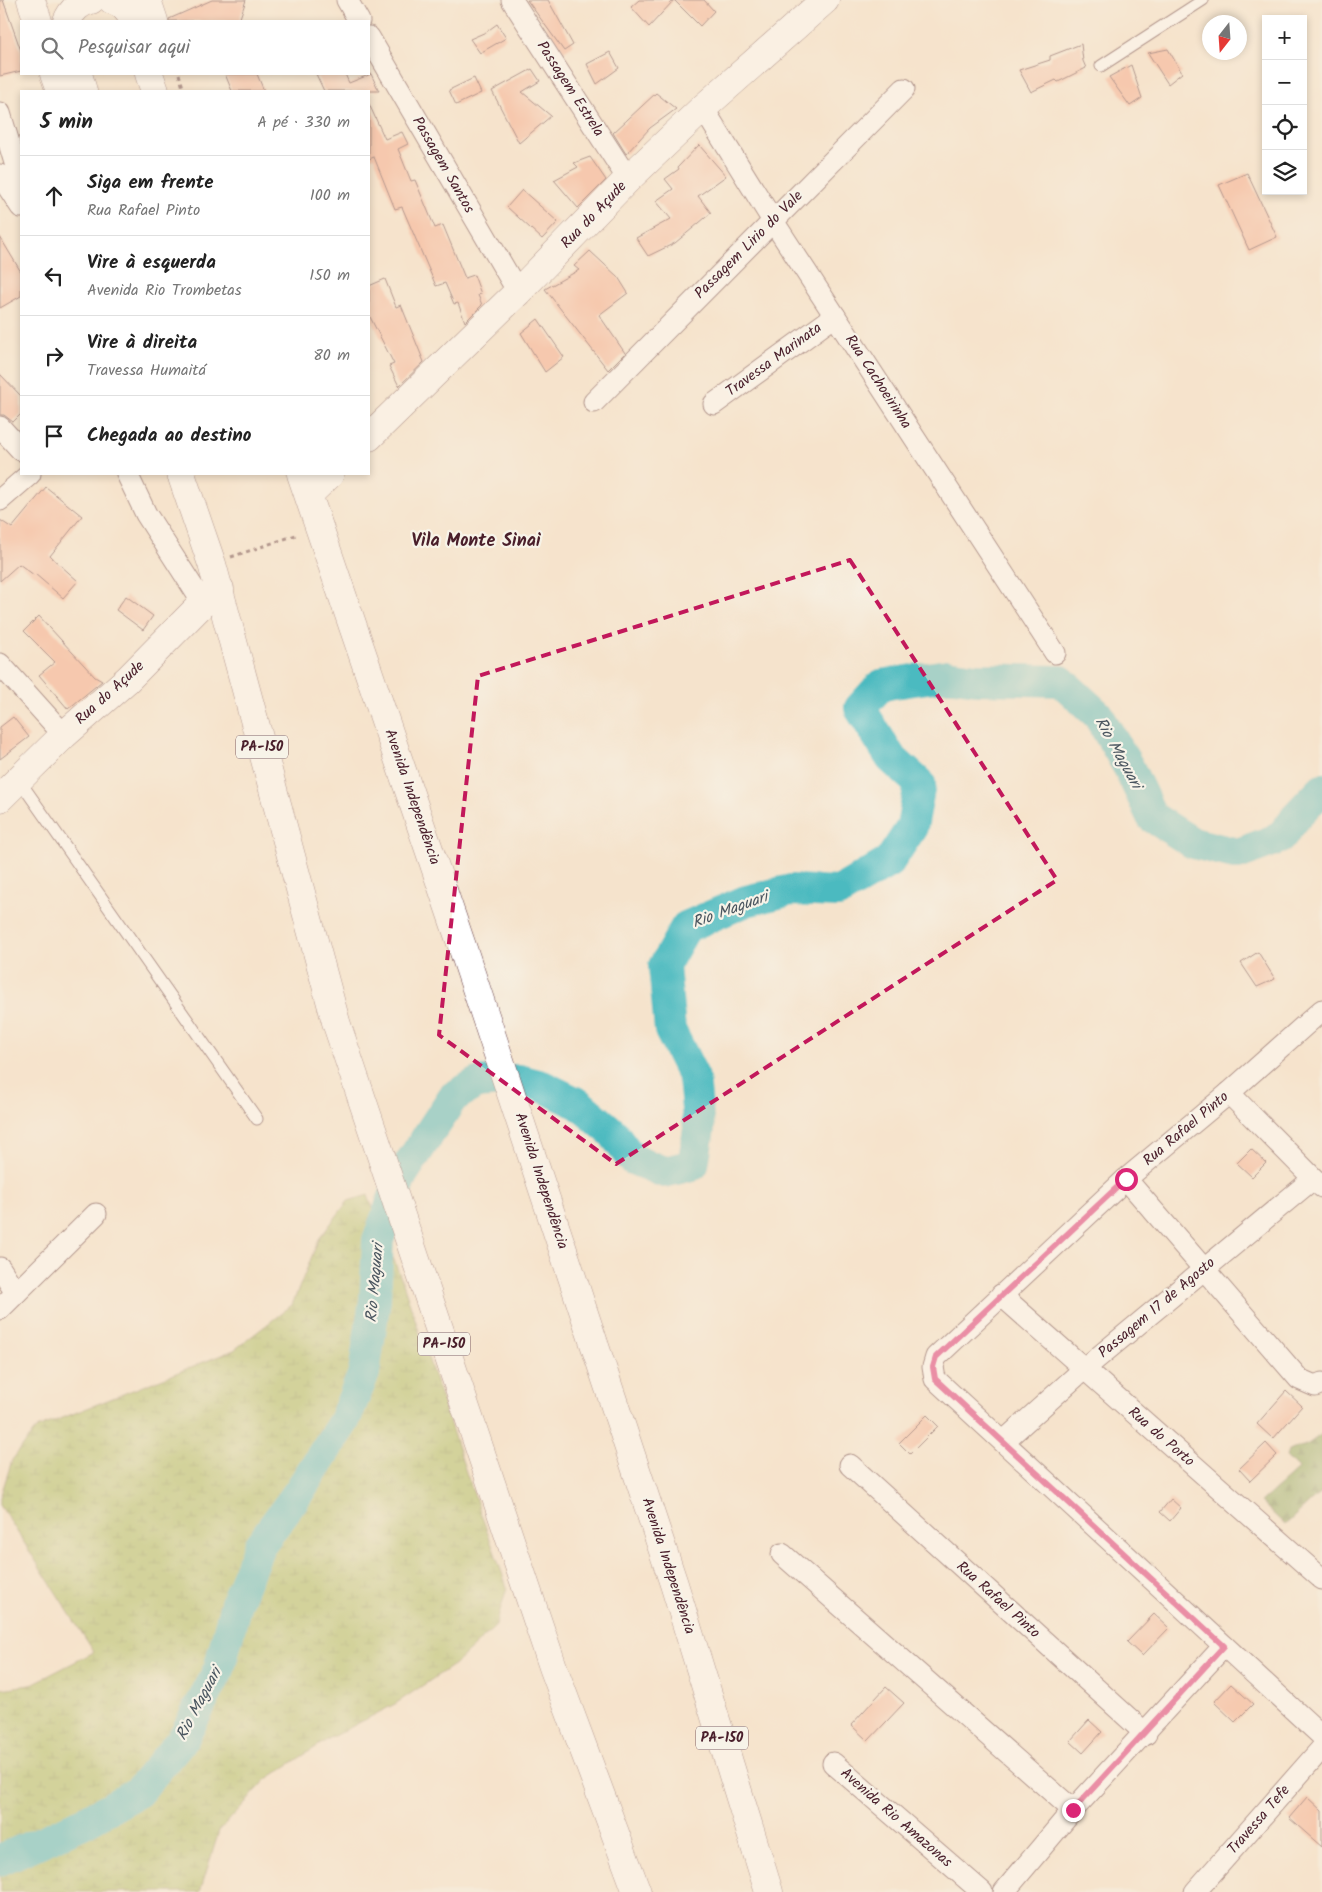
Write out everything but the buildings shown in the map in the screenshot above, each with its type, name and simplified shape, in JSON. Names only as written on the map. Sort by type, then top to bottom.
[{"type":"main road","points":[[31,0],[38,20]]},
{"type":"main road","points":[[67,20],[70,12],[86,1],[91,0]]},
{"type":"main road","points":[[112,0],[118,2],[131,14],[133,20]]},
{"type":"main road","points":[[146,0],[154,20]]},
{"type":"main road","name":"Rua do Açude","points":[[370,435],[518,292],[628,179],[702,108],[825,0]]},
{"type":"main road","points":[[54,75],[60,90]]},
{"type":"main road","points":[[78,75],[83,90]]},
{"type":"main road","points":[[149,75],[155,90]]},
{"type":"main road","points":[[169,75],[174,90]]},
{"type":"main road","name":"PA-150","points":[[181,475],[336,1022],[553,1667],[637,1892]]},
{"type":"main road","points":[[305,484],[328,475]]},
{"type":"main road","name":"Avenida Independência","points":[[305,484],[321,526],[464,952],[674,1584],[769,1892]]},
{"type":"main road","name":"Rua do Açude","points":[[10,789],[64,735],[128,679],[212,585]]},
{"type":"street","points":[[347,0],[358,20]]},
{"type":"street","name":"Passagem Estrela","points":[[512,0],[628,179]]},
{"type":"street","name":"Passagem Santos","points":[[370,40],[518,292]]},
{"type":"street","name":"Passagem Lirio do Vale","points":[[594,402],[904,90]]},
{"type":"street","name":"Rua Cachoeirinha","points":[[702,108],[772,221],[1055,653]]},
{"type":"street","points":[[0,113],[20,180]]},
{"type":"street","points":[[0,175],[20,205]]},
{"type":"street","name":"Travessa Marinata","points":[[714,404],[835,316]]},
{"type":"street","points":[[0,427],[20,449]]},
{"type":"street","points":[[0,500],[29,475]]},
{"type":"street","points":[[127,475],[146,514],[212,585]]},
{"type":"street","points":[[0,664],[64,735]]},
{"type":"street","name":"Rua Rafael Pinto","points":[[1004,1441],[935,1379],[933,1367],[936,1357],[1126,1179],[1229,1093],[1322,1010]]},
{"type":"street","points":[[1229,1093],[1317,1183]]},
{"type":"street","points":[[1126,1179],[1299,1379],[1315,1386],[1322,1383]]},
{"type":"street","name":"Passagem 17 de Agosto","points":[[1004,1441],[1084,1369],[1204,1268],[1317,1183]]},
{"type":"street","points":[[0,1309],[96,1214]]},
{"type":"street","points":[[0,1268],[16,1293]]},
{"type":"street","name":"Rua do Porto","points":[[1001,1295],[1322,1579]]},
{"type":"street","points":[[1004,1441],[1322,1736]]},
{"type":"street","name":"Rua Rafael Pinto","points":[[850,1465],[1146,1734]]},
{"type":"street","points":[[782,1554],[1073,1810]]},
{"type":"street","points":[[1004,1892],[1073,1810],[1146,1734],[1224,1646]]},
{"type":"street","name":"Travessa Tefe","points":[[1195,1892],[1322,1748]]},
{"type":"street","name":"Avenida Rio Amazonas","points":[[833,1763],[982,1892]]},
{"type":"lane","points":[[1101,66],[1203,0]]},
{"type":"lane","points":[[10,789],[257,1119]]},
{"type":"path","points":[[179,75],[184,90]]},
{"type":"path","points":[[212,585],[321,526]]},
{"type":"highlighted area","points":[[850,560],[1057,880],[616,1164],[439,1035],[478,676]]},
{"type":"green space","points":[[368,1195],[403,1283],[467,1475],[507,1587],[496,1626],[455,1664],[395,1704],[330,1738],[267,1779],[219,1831],[200,1892],[0,1892],[0,1689],[30,1685],[94,1652],[0,1505],[0,1498],[12,1460],[37,1428],[234,1350],[292,1305],[319,1239],[348,1201]]},
{"type":"green space","points":[[1322,1434],[1322,1491],[1285,1525],[1261,1502],[1298,1469],[1286,1457],[1288,1451],[1308,1444]]},
{"type":"waterway","name":"Rio Maguari","points":[[0,1860],[81,1824],[138,1792],[184,1737],[219,1669],[236,1603],[259,1546],[298,1493],[344,1421],[364,1373],[375,1300],[378,1240],[402,1175],[453,1097],[477,1083],[519,1080],[542,1086],[579,1104],[613,1133],[632,1159],[664,1172],[693,1165],[699,1129],[694,1078],[670,1030],[664,966],[686,927],[746,901],[791,890],[838,892],[889,862],[912,827],[920,784],[891,758],[860,708],[881,685],[947,675],[976,679],[1061,681],[1098,715],[1129,768],[1152,817],[1193,843],[1238,854],[1280,838],[1300,812],[1322,789]]},
{"type":"district","name":"Vila Monte Sinai","points":[[476,541]]},
{"type":"route","points":[[1073,1810],[1146,1734],[1224,1646],[935,1379],[933,1367],[936,1357],[1126,1179]]}]
